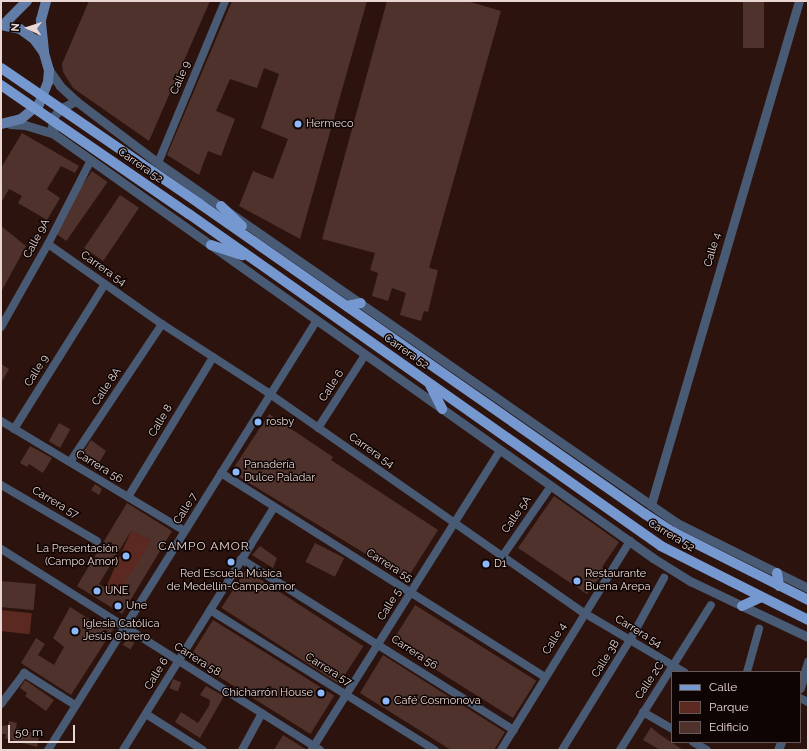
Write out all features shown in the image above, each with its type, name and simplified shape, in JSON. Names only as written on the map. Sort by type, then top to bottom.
[{"type":"main road","points":[[27,1],[2,25],[24,33],[34,39],[44,53]]},
{"type":"main road","points":[[5,124],[31,113],[39,104],[48,82],[48,70],[44,53],[41,20],[46,1]]},
{"type":"main road","name":"Carrera 52","points":[[1,68],[264,246],[347,306],[645,514],[673,532],[808,600]]},
{"type":"main road","name":"Carrera 52","points":[[1,85],[190,214],[429,384],[661,546],[808,620]]},
{"type":"main road","points":[[221,206],[264,246]]},
{"type":"main road","points":[[211,245],[252,258]]},
{"type":"main road","points":[[347,306],[361,303]]},
{"type":"main road","points":[[429,384],[442,409]]},
{"type":"main road","points":[[777,573],[779,586]]},
{"type":"main road","points":[[742,606],[761,597]]},
{"type":"street","name":"Calle 9","points":[[158,162],[225,1]]},
{"type":"street","name":"Calle 4","points":[[651,505],[799,1]]},
{"type":"street","name":"Carrera 52","points":[[48,70],[60,86],[76,101],[158,162],[677,524],[808,588]]},
{"type":"street","points":[[54,134],[52,127],[54,116],[60,109],[76,101]]},
{"type":"street","points":[[5,124],[25,125],[54,134],[630,541],[690,581],[808,637]]},
{"type":"street","name":"Calle 9A","points":[[1,327],[48,244],[90,160]]},
{"type":"street","name":"Carrera 54","points":[[48,244],[162,324],[318,428],[585,614],[682,671]]},
{"type":"street","name":"Calle 9","points":[[14,429],[105,284]]},
{"type":"street","name":"Calle 7","points":[[48,750],[317,320]]},
{"type":"street","name":"Calle 8A","points":[[70,462],[162,324]]},
{"type":"street","name":"Calle 6","points":[[318,428],[365,355]]},
{"type":"street","name":"Calle 8","points":[[128,497],[213,357]]},
{"type":"street","name":"Carrera 56","points":[[1,421],[185,531]]},
{"type":"street","name":"Calle 5","points":[[315,749],[346,695],[380,644],[410,592],[500,450]]},
{"type":"street","name":"Carrera 55","points":[[221,473],[546,677]]},
{"type":"street","name":"Carrera 57","points":[[1,485],[97,541]]},
{"type":"street","name":"Calle 5A","points":[[502,557],[551,486]]},
{"type":"street","name":"Calle 6","points":[[123,750],[274,507]]},
{"type":"street","name":"Calle 4","points":[[501,750],[630,541]]},
{"type":"street","name":"Carrera 58","points":[[1,549],[315,749]]},
{"type":"street","name":"Carrera 56","points":[[241,559],[380,644],[514,730]]},
{"type":"street","name":"Calle 3B","points":[[562,750],[630,640],[664,578]]},
{"type":"street","name":"Calle 2C","points":[[620,750],[711,605]]},
{"type":"street","name":"Carrera 57","points":[[210,610],[435,750]]},
{"type":"street","points":[[747,671],[759,629]]},
{"type":"street","points":[[801,685],[808,661]]},
{"type":"street","points":[[1,704],[24,673],[75,705]]},
{"type":"street","points":[[643,712],[671,728]]},
{"type":"street","points":[[146,714],[203,750]]},
{"type":"street","points":[[242,750],[262,714]]},
{"type":"street","points":[[695,743],[706,750]]},
{"type":"green space","points":[[131,531],[151,540],[126,597],[106,588]]},
{"type":"green space","points":[[1,610],[32,613],[30,634],[1,631]]},
{"type":"building","points":[[89,1],[210,1],[149,141],[73,88],[63,72],[62,64]]},
{"type":"building","name":"Hermeco","points":[[232,1],[367,1],[300,239],[239,206],[253,171],[273,179],[288,139],[261,128],[279,74],[264,68],[257,88],[230,79],[216,111],[235,119],[221,156],[208,151],[199,175],[167,155]]},
{"type":"building","points":[[387,1],[467,1],[501,11],[429,268],[438,270],[428,312],[424,311],[421,321],[400,315],[406,293],[392,288],[388,301],[372,296],[378,273],[370,270],[375,253],[322,239]]},
{"type":"building","points":[[743,1],[764,1],[764,48],[743,48]]},
{"type":"building","points":[[22,133],[79,166],[75,173],[61,166],[47,189],[60,198],[47,220],[18,203],[22,196],[9,189],[1,203],[1,168]]},
{"type":"building","points":[[92,171],[108,182],[66,241],[51,230]]},
{"type":"building","points":[[120,195],[139,208],[103,261],[84,248]]},
{"type":"building","points":[[1,226],[26,246],[1,292]]},
{"type":"building","points":[[1,364],[9,369],[1,383]]},
{"type":"building","points":[[269,414],[333,457],[331,460],[438,530],[407,579],[231,472]]},
{"type":"building","points":[[59,423],[70,429],[60,448],[49,441]]},
{"type":"building","points":[[91,440],[106,451],[96,468],[82,454]]},
{"type":"building","points":[[30,446],[52,458],[43,473],[29,464],[27,467],[20,463]]},
{"type":"building","points":[[95,484],[102,489],[99,495],[91,490]]},
{"type":"building","points":[[554,496],[619,542],[602,567],[605,570],[587,594],[518,548]]},
{"type":"building","name":"La Presentación (Campo Amor)","points":[[127,503],[172,531],[122,614],[77,586]],"holes":[[[131,531],[151,540],[118,595],[99,584]]]},
{"type":"building","points":[[315,543],[344,558],[335,577],[305,562]]},
{"type":"building","points":[[260,546],[277,558],[273,568],[252,555]]},
{"type":"building","points":[[246,570],[363,646],[339,684],[221,608]]},
{"type":"building","points":[[1,581],[36,584],[34,610],[1,607]]},
{"type":"building","points":[[415,605],[536,681],[513,718],[392,642]]},
{"type":"building","points":[[70,607],[97,624],[99,620],[114,628],[71,695],[21,663],[36,638],[45,644],[38,655],[54,665],[64,647],[53,638]]},
{"type":"building","points":[[213,620],[334,696],[310,734],[189,658]]},
{"type":"building","points":[[127,638],[135,643],[130,650],[123,645]]},
{"type":"building","points":[[383,655],[505,732],[494,750],[451,750],[360,693]]},
{"type":"building","points":[[173,679],[181,682],[178,692],[169,688]]},
{"type":"building","points":[[25,680],[54,700],[46,711],[25,696],[27,693],[20,688]]},
{"type":"building","points":[[206,686],[224,696],[200,738],[175,722],[181,712],[198,723],[209,706],[210,700],[200,695]]},
{"type":"building","points":[[9,721],[17,723],[16,728],[33,733],[39,738],[37,747],[5,738],[6,734],[1,734],[1,726],[8,725]]},
{"type":"building","points":[[651,727],[671,743],[683,750],[660,750],[643,740]]},
{"type":"building","points":[[283,735],[307,750],[274,750]]},
{"type":"place","name":"Hermeco","points":[[298,124]]},
{"type":"place","name":"rosby","points":[[258,422]]},
{"type":"place","name":"Panadería Dulce Paladar","points":[[236,472]]},
{"type":"place","name":"La Presentación (Campo Amor)","points":[[126,556]]},
{"type":"place","name":"Red Escuela Música de Medellín-Campoamor","points":[[231,562]]},
{"type":"place","name":"D1","points":[[486,564]]},
{"type":"place","name":"Restaurante Buena Arepa","points":[[577,581]]},
{"type":"place","name":"UNE","points":[[97,591]]},
{"type":"place","name":"Une","points":[[118,606]]},
{"type":"place","name":"Iglesia Católica Jesús Obrero","points":[[75,631]]},
{"type":"place","name":"Chicharrón House","points":[[321,693]]},
{"type":"place","name":"Café Cosmonova","points":[[386,701]]},
{"type":"district","name":"CAMPO AMOR","points":[[204,547]]}]
